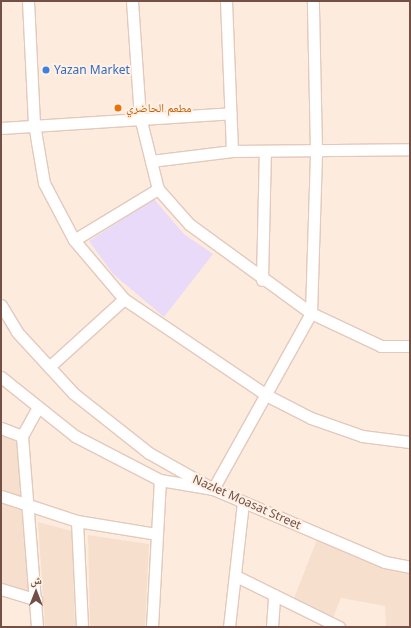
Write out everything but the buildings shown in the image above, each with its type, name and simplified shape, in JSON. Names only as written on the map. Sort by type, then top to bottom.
[{"type":"street","points":[[28,1],[34,124],[44,183],[74,240],[124,299],[268,396],[311,418],[362,436],[410,442]]},
{"type":"street","points":[[132,1],[140,117],[158,189],[189,224],[262,280],[311,312],[381,346],[410,346]]},
{"type":"street","points":[[226,1],[232,151]]},
{"type":"street","points":[[1,377],[75,436],[160,480],[213,489],[268,396],[311,312],[316,150],[310,2]]},
{"type":"street","points":[[1,128],[34,124],[231,112]]},
{"type":"street","points":[[151,161],[232,151],[410,149]]},
{"type":"street","points":[[262,280],[265,151]]},
{"type":"street","points":[[74,240],[158,189]]},
{"type":"street","points":[[49,367],[124,299]]},
{"type":"street","name":"Nazlet Moasat Street","points":[[1,305],[17,332],[73,393],[149,453],[213,489],[385,562],[410,567]]},
{"type":"street","points":[[37,627],[22,436],[38,407]]},
{"type":"street","points":[[1,428],[22,436]]},
{"type":"street","points":[[152,627],[160,480]]},
{"type":"street","points":[[1,496],[77,521],[156,534]]},
{"type":"street","points":[[229,627],[236,576],[243,502]]},
{"type":"street","points":[[77,521],[82,627]]},
{"type":"street","points":[[236,576],[338,627]]},
{"type":"street","points":[[1,589],[36,600]]},
{"type":"street","points":[[272,627],[274,595]]},
{"type":"shaded area","points":[[154,199],[184,234],[213,254],[164,317],[113,274],[89,241]]},
{"type":"shaded area","points":[[1,430],[18,435],[21,496],[1,489]]},
{"type":"shaded area","points":[[1,501],[29,510],[29,592],[1,582]]},
{"type":"shaded area","points":[[38,522],[72,531],[75,627],[45,627]]},
{"type":"shaded area","points":[[88,535],[149,544],[145,627],[90,627]]},
{"type":"shaded area","points":[[318,537],[410,569],[410,627],[386,627],[385,606],[341,598],[332,620],[292,603]]},
{"type":"place","name":"Yazan Market","points":[[46,70]]},
{"type":"place","name":"مطعم الحاضري","points":[[118,108]]}]
